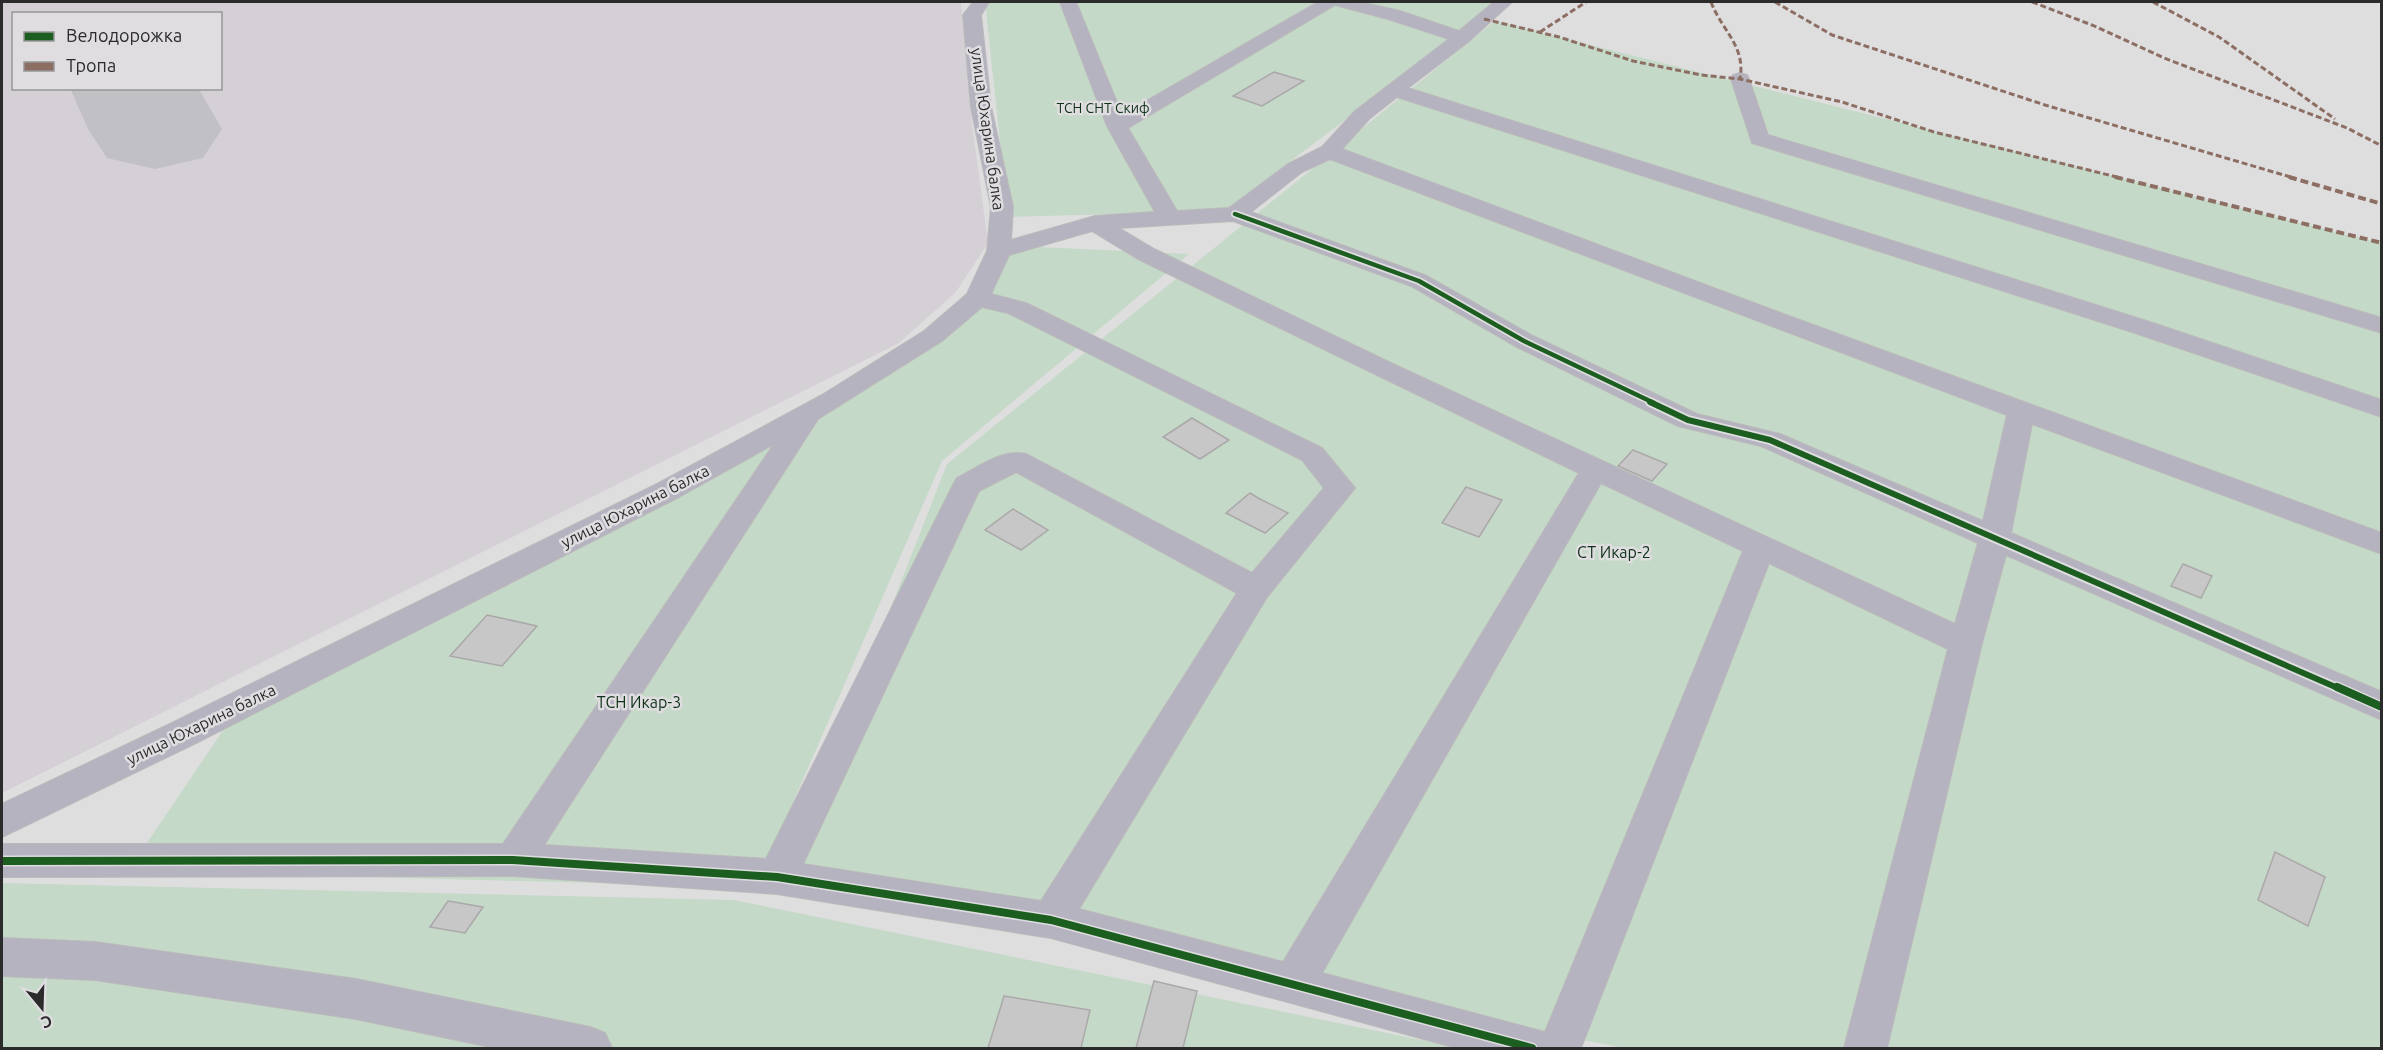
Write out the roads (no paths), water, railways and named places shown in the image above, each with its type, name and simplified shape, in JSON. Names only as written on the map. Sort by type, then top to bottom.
[{"type":"street","name":"улица Юхарина балка","points":[[2,821],[196,727],[669,490],[808,413],[933,336],[977,298],[999,251],[1002,207],[981,107],[972,15],[981,2]]},
{"type":"street","points":[[1068,2],[1117,126],[1169,217]]},
{"type":"street","points":[[1117,126],[1329,2]]},
{"type":"street","points":[[1341,2],[1394,15],[1462,38]]},
{"type":"street","points":[[1235,214],[1296,168],[1329,151],[1362,115],[1462,38],[1504,2]]},
{"type":"street","points":[[1740,79],[1759,139],[2382,326]]},
{"type":"street","points":[[1394,90],[2144,328],[2382,409]]},
{"type":"street","points":[[1329,151],[2382,544]]},
{"type":"street","points":[[999,251],[1095,223],[1235,214],[1419,281],[1524,341],[1688,420],[1770,440],[2382,707]]},
{"type":"street","points":[[1095,223],[1156,259],[1966,643]]},
{"type":"street","points":[[977,298],[1017,308],[1312,454],[1340,488],[1256,589],[1051,920]]},
{"type":"street","points":[[1866,1048],[1966,643],[1995,538],[2021,411]]},
{"type":"street","points":[[513,860],[808,413]]},
{"type":"street","points":[[777,877],[967,485],[1016,460],[1256,589]]},
{"type":"street","points":[[1293,984],[1595,469]]},
{"type":"street","points":[[1560,1048],[1760,546]]},
{"type":"street","points":[[2,861],[513,860],[777,877],[1051,920],[1532,1048]]},
{"type":"street","points":[[2,957],[95,961],[356,999],[590,1048]]},
{"type":"park label","name":"ТСН СНТ Скиф","points":[[1103,108]]},
{"type":"park label","name":"СТ Икар-2","points":[[1614,552]]},
{"type":"park label","name":"ТСН Икар-3","points":[[639,702]]}]
